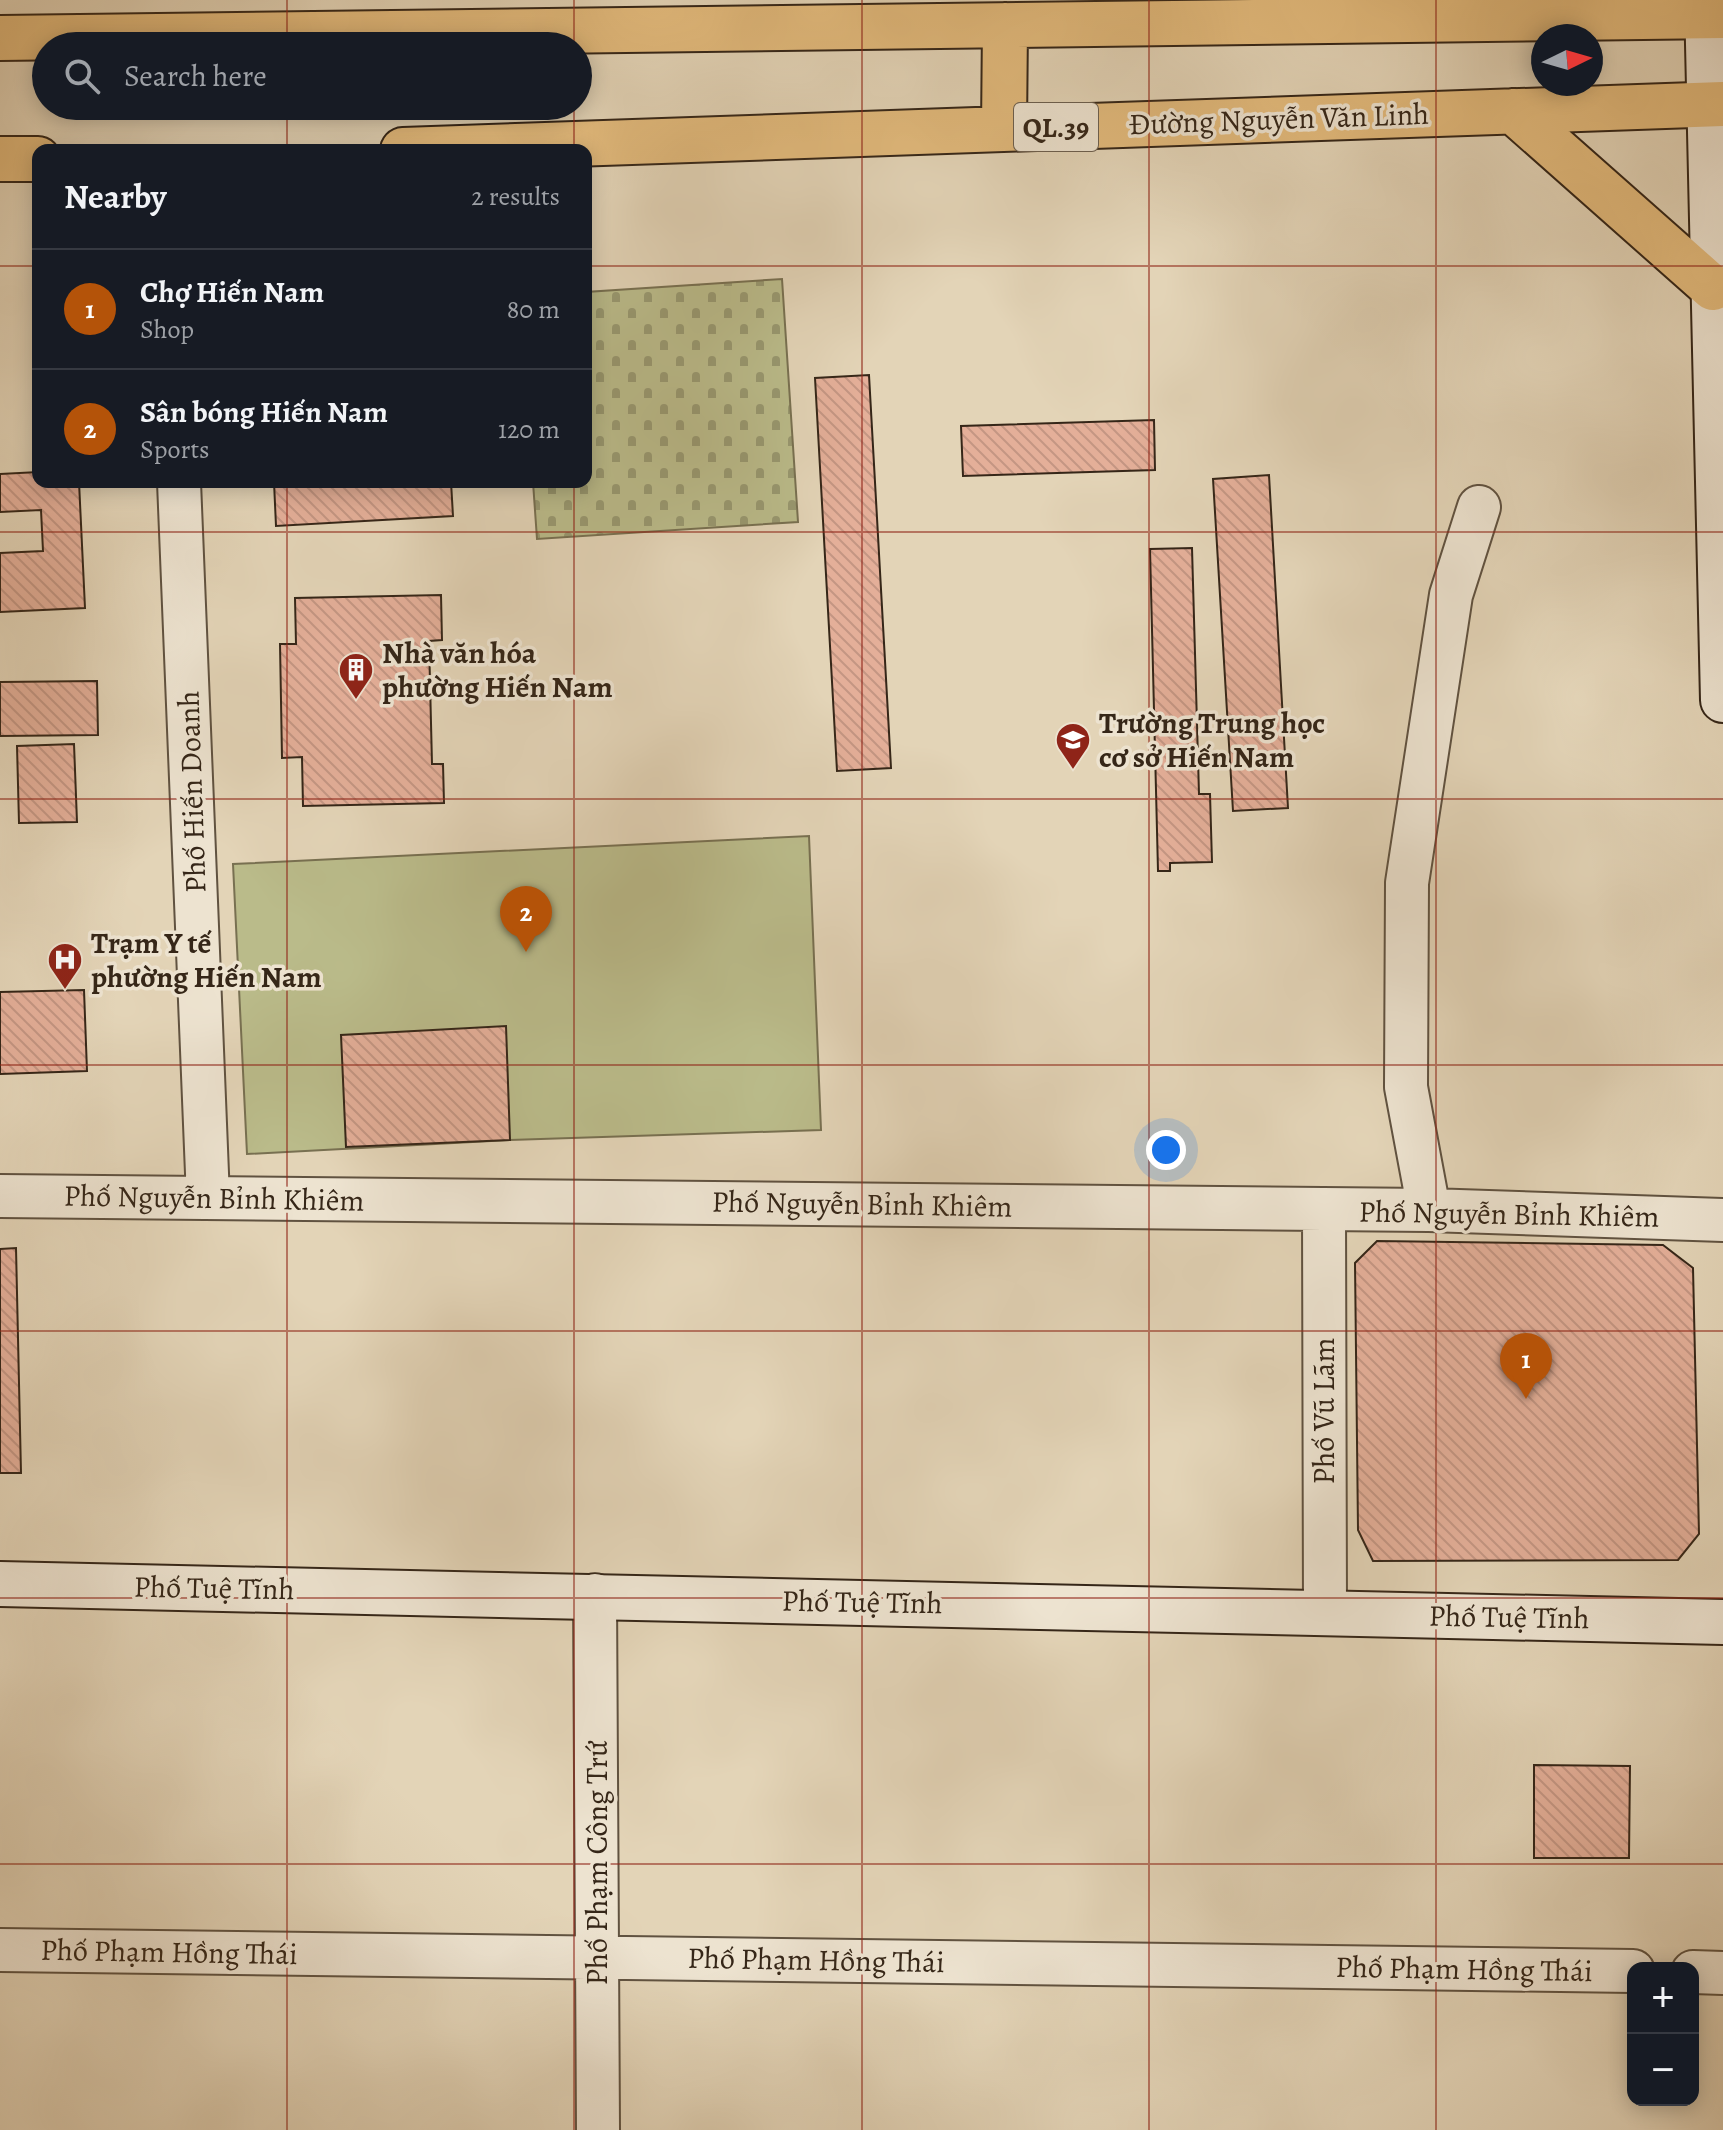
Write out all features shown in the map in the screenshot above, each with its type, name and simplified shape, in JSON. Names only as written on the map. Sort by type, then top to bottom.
[{"type":"highway","points":[[464,32],[1005,25],[1561,9],[1712,11]]},
{"type":"highway","points":[[1004,129],[1005,25]]},
{"type":"highway","points":[[0,38],[32,38]]},
{"type":"highway","name":"Đường Nguyễn Văn Linh","points":[[575,144],[1716,104]]},
{"type":"highway","points":[[1513,111],[1713,288]]},
{"type":"highway","points":[[0,159],[32,159]]},
{"type":"street","points":[[1712,11],[1716,104],[1713,288],[1723,700]]},
{"type":"street","name":"Phố Hiến Doanh","points":[[179,488],[208,1198]]},
{"type":"street","points":[[1429,1210],[1406,1087],[1407,883],[1451,595],[1479,507]]},
{"type":"street","name":"Phố Nguyễn Bỉnh Khiêm","points":[[0,1196],[1429,1210],[1723,1220]]},
{"type":"street","name":"Phố Vũ Lãm","points":[[1324,1209],[1325,1613]]},
{"type":"street","name":"Phố Tuệ Tĩnh","points":[[0,1584],[1723,1622]]},
{"type":"street","name":"Phố Phạm Công Trứ","points":[[595,1595],[598,2130]]},
{"type":"street","name":"Phố Phạm Hồng Thái","points":[[0,1950],[1627,1971]]},
{"type":"street","points":[[1699,1972],[1723,1973]]},
{"type":"green space","points":[[782,279],[798,522],[537,539],[533,488],[592,488],[592,292]]},
{"type":"green space","points":[[809,836],[821,1130],[510,1140],[247,1154],[233,864]]},
{"type":"building","points":[[869,375],[891,768],[837,771],[815,378]]},
{"type":"building","points":[[1154,420],[1155,470],[963,476],[961,426]]},
{"type":"building","points":[[32,472],[32,488],[79,488],[85,608],[0,612],[0,553],[43,551],[41,510],[0,512],[0,474]]},
{"type":"building","points":[[1269,475],[1288,808],[1233,811],[1213,479]]},
{"type":"building","points":[[274,488],[451,488],[453,516],[276,526]]},
{"type":"building","points":[[1192,548],[1199,794],[1210,794],[1212,862],[1170,863],[1170,871],[1158,871],[1150,549]]},
{"type":"building","name":"Nhà văn hóa phường Hiến Nam","points":[[441,595],[442,640],[429,641],[432,764],[443,764],[444,803],[303,806],[302,757],[282,758],[280,644],[296,644],[295,598]]},
{"type":"building","points":[[97,681],[98,735],[0,736],[0,682]]},
{"type":"building","points":[[74,744],[77,822],[19,823],[17,746]]},
{"type":"building","points":[[84,990],[87,1071],[0,1074],[0,992]]},
{"type":"building","points":[[506,1026],[510,1140],[346,1147],[341,1035]]},
{"type":"building","points":[[1377,1241],[1663,1245],[1693,1268],[1699,1534],[1678,1560],[1373,1561],[1358,1530],[1355,1263]]},
{"type":"building","points":[[16,1248],[21,1473],[0,1473],[0,1249]]},
{"type":"building","points":[[1534,1765],[1630,1766],[1629,1858],[1534,1858]]},
{"type":"place","name":"Nhà văn hóa phường Hiến Nam","points":[[356,701]]},
{"type":"place","name":"Trường Trung học cơ sở Hiến Nam","points":[[1073,771]]},
{"type":"place","name":"Sân bóng Hiến Nam","points":[[526,952]]},
{"type":"place","name":"Trạm Y tế phường Hiến Nam","points":[[65,991]]},
{"type":"place","name":"Chợ Hiến Nam","points":[[1526,1399]]}]
